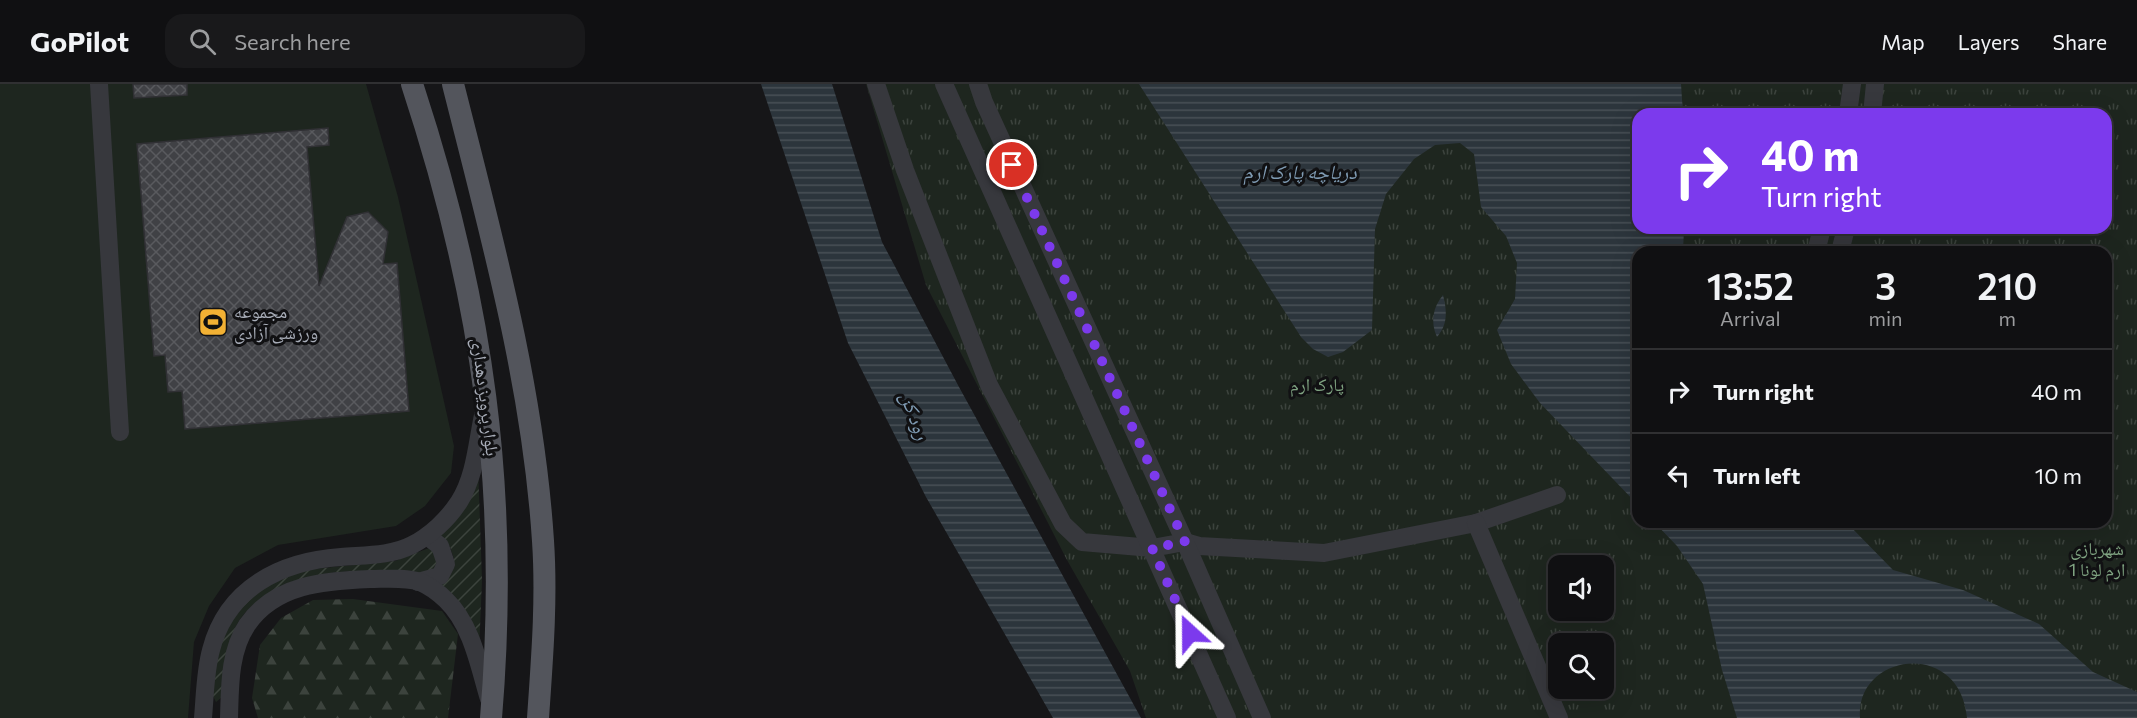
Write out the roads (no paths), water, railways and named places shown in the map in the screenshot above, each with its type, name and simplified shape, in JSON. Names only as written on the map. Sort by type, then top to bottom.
[{"type":"main road","name":"بلوار پرویز دهداری","points":[[412,84],[454,226],[475,321],[487,395],[495,482],[498,561],[491,712]]},
{"type":"main road","name":"بلوار پرویز دهداری","points":[[453,84],[493,236],[515,338],[536,461],[543,544],[543,624],[538,718]]},
{"type":"street","points":[[99,84],[120,432]]},
{"type":"street","points":[[876,84],[905,170],[989,386],[1063,524],[1082,542],[1152,548],[1185,542],[1199,546],[1324,553],[1476,523],[1557,495]]},
{"type":"street","points":[[944,84],[1227,718]]},
{"type":"street","points":[[978,84],[984,102],[1185,542],[1262,718]]},
{"type":"street","points":[[1849,108],[1852,84]]},
{"type":"street","points":[[1873,108],[1875,84]]},
{"type":"street","points":[[202,718],[207,669],[217,633],[235,602],[264,577],[301,562],[383,553],[412,545],[427,536],[446,518],[465,490],[473,466],[487,395]]},
{"type":"street","points":[[1476,523],[1559,718]]},
{"type":"street","points":[[229,718],[234,656],[246,628],[265,606],[278,596],[306,585],[339,580],[385,579],[418,582],[440,576],[446,564],[440,546],[427,536]]},
{"type":"street","points":[[418,582],[446,600],[465,625],[491,712]]},
{"type":"water","name":"رود کن","points":[[761,84],[832,84],[882,242],[1141,718],[1053,718],[926,497],[848,343]]},
{"type":"water","name":"دریاچه پارک ارم","points":[[1139,84],[1681,84],[1683,108],[1632,108],[1632,234],[1684,234],[1683,246],[1632,246],[1632,499],[1540,403],[1511,364],[1497,330],[1515,299],[1517,263],[1506,236],[1481,207],[1474,154],[1460,143],[1435,145],[1414,159],[1386,194],[1375,229],[1372,330],[1343,352],[1328,357],[1313,349],[1301,337]]},
{"type":"water","points":[[1443,295],[1446,317],[1437,337],[1434,315]]},
{"type":"water","points":[[1660,528],[1852,528],[1893,570],[1963,590],[2039,624],[2093,672],[2137,692],[2137,718],[1967,718],[1960,692],[1947,675],[1929,666],[1909,664],[1890,668],[1874,679],[1863,696],[1860,718],[1737,718],[1722,670],[1703,584],[1677,546]]},
{"type":"place","name":"مجموعه ورزشی آزادی","points":[[213,322]]},
{"type":"park label","name":"پارک ارم","points":[[1317,385]]},
{"type":"park label","name":"شهربازی ارم لونا 1","points":[[2097,559]]}]
